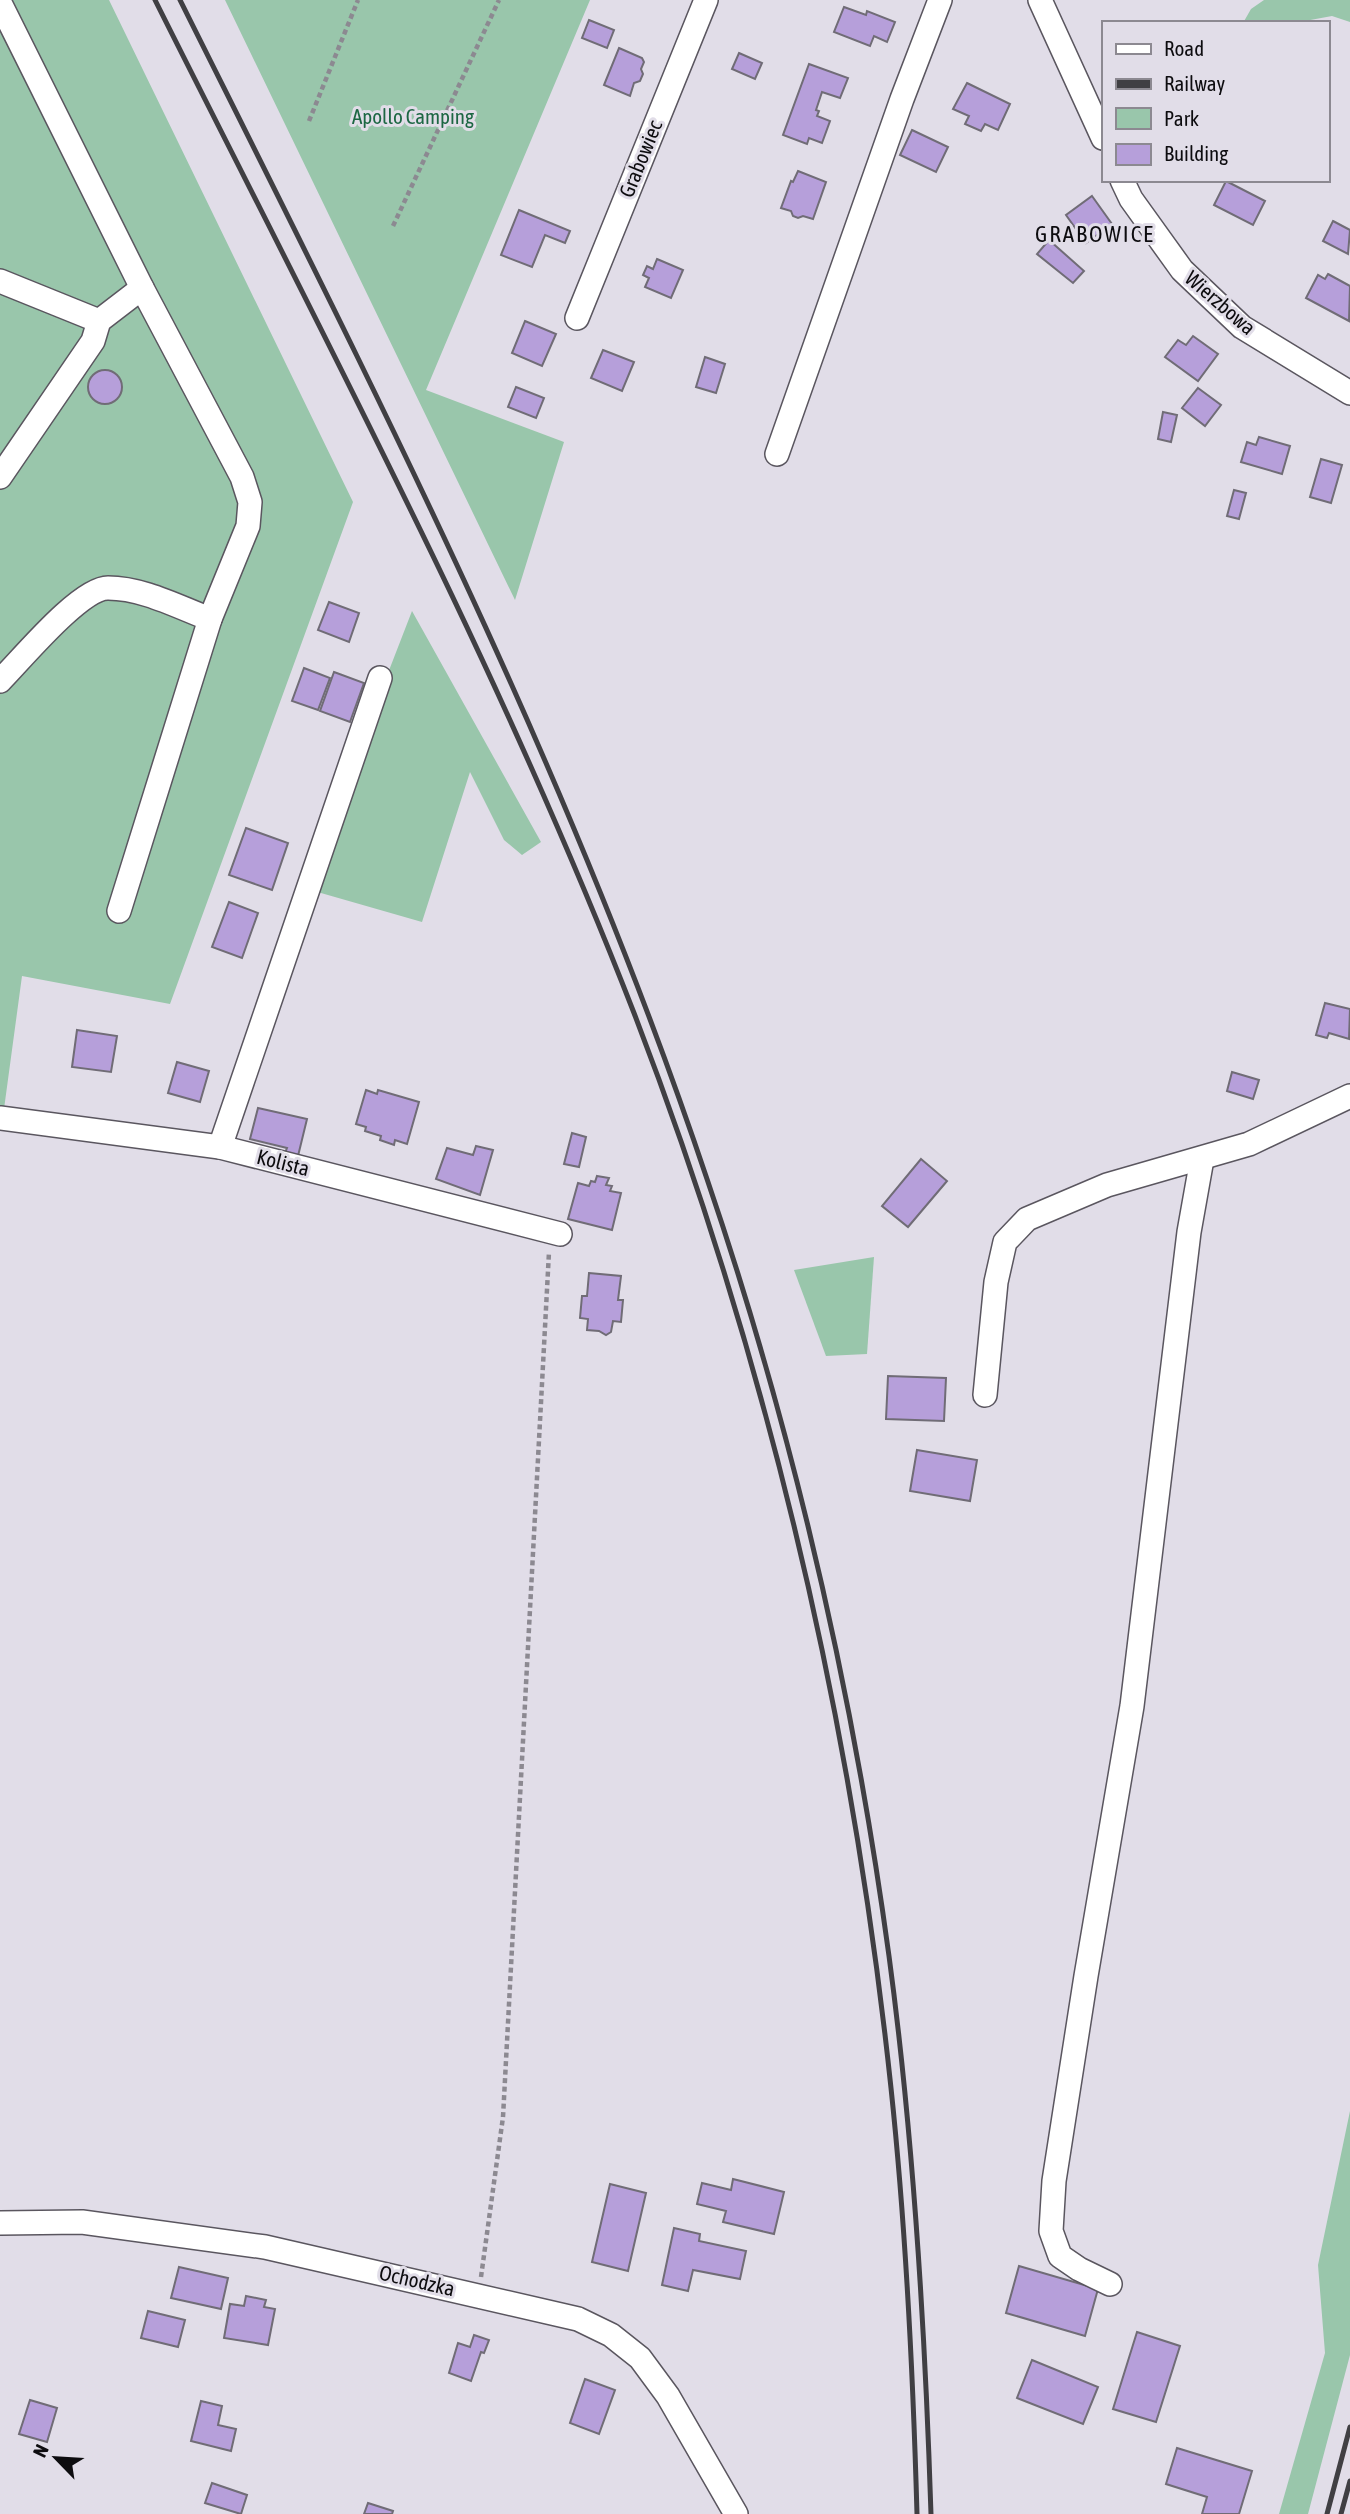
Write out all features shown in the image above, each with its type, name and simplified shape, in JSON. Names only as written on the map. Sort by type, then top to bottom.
[{"type":"street","name":"Grabowiec","points":[[577,318],[706,0]]},
{"type":"street","points":[[777,454],[897,112],[940,0]]},
{"type":"street","points":[[1040,0],[1102,136]]},
{"type":"street","points":[[0,4],[142,288],[242,477],[250,502],[248,526],[210,619],[119,911]]},
{"type":"street","name":"Wierzbowa","points":[[1123,182],[1131,199],[1182,270],[1242,327],[1350,393]]},
{"type":"street","points":[[0,281],[99,321]]},
{"type":"street","points":[[0,477],[93,341],[99,321],[142,288]]},
{"type":"street","points":[[0,681],[76,602],[105,588],[144,594],[210,619]]},
{"type":"street","points":[[220,1147],[380,678]]},
{"type":"street","points":[[985,1395],[996,1282],[1004,1242],[1027,1219],[1107,1185],[1249,1144],[1350,1096]]},
{"type":"street","name":"Kolista","points":[[0,1118],[220,1147],[555,1233]]},
{"type":"street","points":[[1110,2284],[1060,2256],[1051,2231],[1054,2182],[1132,1706],[1189,1232],[1202,1159]]},
{"type":"street","name":"Ochodzka","points":[[0,2223],[82,2222],[265,2246],[578,2319],[611,2335],[640,2358],[668,2396],[736,2514]]},
{"type":"path","points":[[309,121],[358,0]]},
{"type":"path","points":[[393,226],[499,0]]},
{"type":"path","points":[[478,2295],[503,2117],[555,1233]]},
{"type":"green space","points":[[0,0],[109,0],[353,502],[170,1004],[22,976],[4,1109],[0,1108]]},
{"type":"green space","name":"Apollo Camping","points":[[225,0],[590,0],[426,390],[564,442],[515,600]]},
{"type":"green space","points":[[1264,0],[1350,0],[1350,22],[1332,16],[1305,21],[1244,21],[1251,9]]},
{"type":"green space","points":[[412,611],[541,842],[522,855],[504,840],[470,772],[422,922],[314,891],[388,673]]},
{"type":"green space","points":[[874,1257],[867,1354],[826,1356],[794,1270]]},
{"type":"green space","points":[[1350,2111],[1350,2355],[1308,2514],[1279,2514],[1325,2353],[1318,2265]]},
{"type":"building","points":[[844,7],[866,15],[867,11],[895,22],[887,42],[874,36],[870,46],[834,32]]},
{"type":"building","points":[[589,20],[614,30],[607,48],[582,38]]},
{"type":"building","points":[[619,48],[642,58],[644,62],[641,69],[643,74],[640,81],[634,83],[630,96],[604,85]]},
{"type":"building","points":[[739,53],[762,63],[755,79],[732,69]]},
{"type":"building","points":[[809,64],[848,78],[840,98],[822,92],[816,110],[819,111],[817,116],[830,121],[822,143],[809,138],[807,144],[783,135]]},
{"type":"building","points":[[967,83],[1010,104],[998,130],[985,124],[981,131],[965,124],[969,116],[953,109]]},
{"type":"building","points":[[912,130],[948,147],[936,172],[900,155]]},
{"type":"building","points":[[798,171],[826,182],[813,219],[803,216],[798,218],[793,216],[791,211],[781,208],[791,181],[793,182]]},
{"type":"building","points":[[1226,182],[1265,201],[1253,225],[1214,205]]},
{"type":"building","points":[[1092,196],[1112,224],[1086,243],[1066,215]]},
{"type":"building","points":[[519,210],[570,231],[565,243],[545,235],[532,267],[501,255]]},
{"type":"building","points":[[1333,221],[1350,230],[1348,254],[1323,241]]},
{"type":"building","points":[[1049,240],[1084,271],[1073,283],[1037,254]]},
{"type":"building","points":[[657,259],[683,270],[671,298],[645,287],[649,278],[643,275],[647,266],[653,269]]},
{"type":"building","points":[[1328,274],[1350,286],[1349,321],[1306,298],[1318,275],[1325,279]]},
{"type":"building","points":[[525,321],[556,334],[542,366],[512,353]]},
{"type":"building","points":[[1193,336],[1218,354],[1198,381],[1165,357],[1178,340],[1186,345]]},
{"type":"building","points":[[603,350],[634,362],[622,391],[591,378]]},
{"type":"building","points":[[705,357],[725,364],[716,393],[696,387]]},
{"type":"building","points":[[105,370],[117,375],[122,387],[117,399],[105,404],[93,399],[88,387],[93,375]]},
{"type":"building","points":[[516,387],[544,398],[536,418],[508,407]]},
{"type":"building","points":[[1198,388],[1221,405],[1205,426],[1182,408]]},
{"type":"building","points":[[1163,412],[1177,415],[1171,442],[1158,439]]},
{"type":"building","points":[[1259,437],[1290,446],[1282,474],[1241,462],[1247,442],[1256,445]]},
{"type":"building","points":[[1321,459],[1342,465],[1331,503],[1310,497]]},
{"type":"building","points":[[1234,490],[1246,493],[1239,519],[1227,516]]},
{"type":"building","points":[[329,602],[359,613],[349,642],[318,630]]},
{"type":"building","points":[[304,668],[330,678],[318,710],[292,701]]},
{"type":"building","points":[[334,672],[364,683],[350,722],[320,711]]},
{"type":"building","points":[[246,828],[288,843],[272,890],[229,875]]},
{"type":"building","points":[[229,902],[258,913],[242,958],[212,947]]},
{"type":"building","points":[[1325,1003],[1350,1009],[1349,1039],[1329,1033],[1327,1038],[1316,1035]]},
{"type":"building","points":[[77,1030],[117,1036],[111,1072],[72,1067]]},
{"type":"building","points":[[177,1062],[209,1071],[200,1102],[168,1093]]},
{"type":"building","points":[[1232,1072],[1259,1080],[1253,1099],[1227,1091]]},
{"type":"building","points":[[366,1090],[377,1094],[378,1090],[419,1102],[407,1144],[395,1140],[394,1145],[380,1140],[381,1136],[365,1131],[366,1127],[356,1124]]},
{"type":"building","points":[[258,1108],[307,1119],[298,1156],[285,1153],[287,1148],[250,1139]]},
{"type":"building","points":[[572,1133],[586,1137],[579,1167],[564,1164]]},
{"type":"building","points":[[476,1146],[493,1150],[480,1195],[436,1179],[447,1148],[473,1155]]},
{"type":"building","points":[[921,1159],[947,1181],[908,1227],[882,1206]]},
{"type":"building","points":[[597,1176],[609,1178],[606,1185],[612,1186],[610,1191],[621,1193],[612,1230],[568,1219],[578,1183],[589,1186],[591,1181],[595,1182]]},
{"type":"building","points":[[589,1273],[621,1276],[618,1300],[623,1300],[621,1322],[613,1321],[611,1332],[606,1335],[587,1330],[588,1319],[580,1318],[582,1296],[587,1296]]},
{"type":"building","points":[[888,1376],[946,1378],[944,1421],[886,1419]]},
{"type":"building","points":[[917,1450],[977,1460],[970,1501],[910,1491]]},
{"type":"building","points":[[733,2179],[784,2192],[774,2234],[723,2222],[726,2211],[697,2204],[702,2183],[731,2190]]},
{"type":"building","points":[[610,2184],[646,2193],[628,2271],[592,2262]]},
{"type":"building","points":[[674,2228],[700,2234],[699,2241],[746,2251],[740,2279],[693,2270],[688,2291],[662,2285]]},
{"type":"building","points":[[1019,2266],[1098,2289],[1085,2336],[1006,2313]]},
{"type":"building","points":[[179,2267],[228,2278],[221,2309],[171,2298]]},
{"type":"building","points":[[246,2296],[266,2300],[264,2307],[275,2309],[268,2345],[224,2338],[230,2304],[244,2306]]},
{"type":"building","points":[[148,2311],[185,2320],[178,2347],[141,2338]]},
{"type":"building","points":[[1137,2332],[1180,2346],[1156,2422],[1113,2409]]},
{"type":"building","points":[[474,2335],[489,2340],[484,2353],[481,2352],[471,2381],[449,2373],[458,2343],[470,2347]]},
{"type":"building","points":[[1032,2360],[1098,2387],[1083,2424],[1017,2398]]},
{"type":"building","points":[[585,2379],[615,2390],[599,2434],[570,2423]]},
{"type":"building","points":[[30,2400],[57,2408],[47,2442],[19,2434]]},
{"type":"building","points":[[201,2401],[222,2406],[218,2425],[236,2429],[231,2451],[191,2441]]},
{"type":"building","points":[[1177,2448],[1252,2471],[1239,2514],[1202,2514],[1207,2497],[1166,2484]]},
{"type":"building","points":[[212,2483],[247,2495],[241,2514],[205,2503]]},
{"type":"building","points":[[368,2503],[393,2511],[392,2514],[364,2514]]},
{"type":"railway","points":[[155,0],[406,501],[526,755],[582,883],[634,1013],[682,1143],[725,1275],[798,1542],[828,1678],[853,1814],[874,1951],[901,2194],[917,2514]]},
{"type":"railway","points":[[180,0],[395,434],[531,728],[594,876],[653,1027],[707,1179],[767,1370],[817,1563],[838,1661],[889,1956],[917,2234],[931,2514]]},
{"type":"railway","points":[[1327,2514],[1350,2427]]},
{"type":"railway","points":[[1341,2514],[1350,2481]]},
{"type":"district","name":"GRABOWICE","points":[[1095,234]]}]
